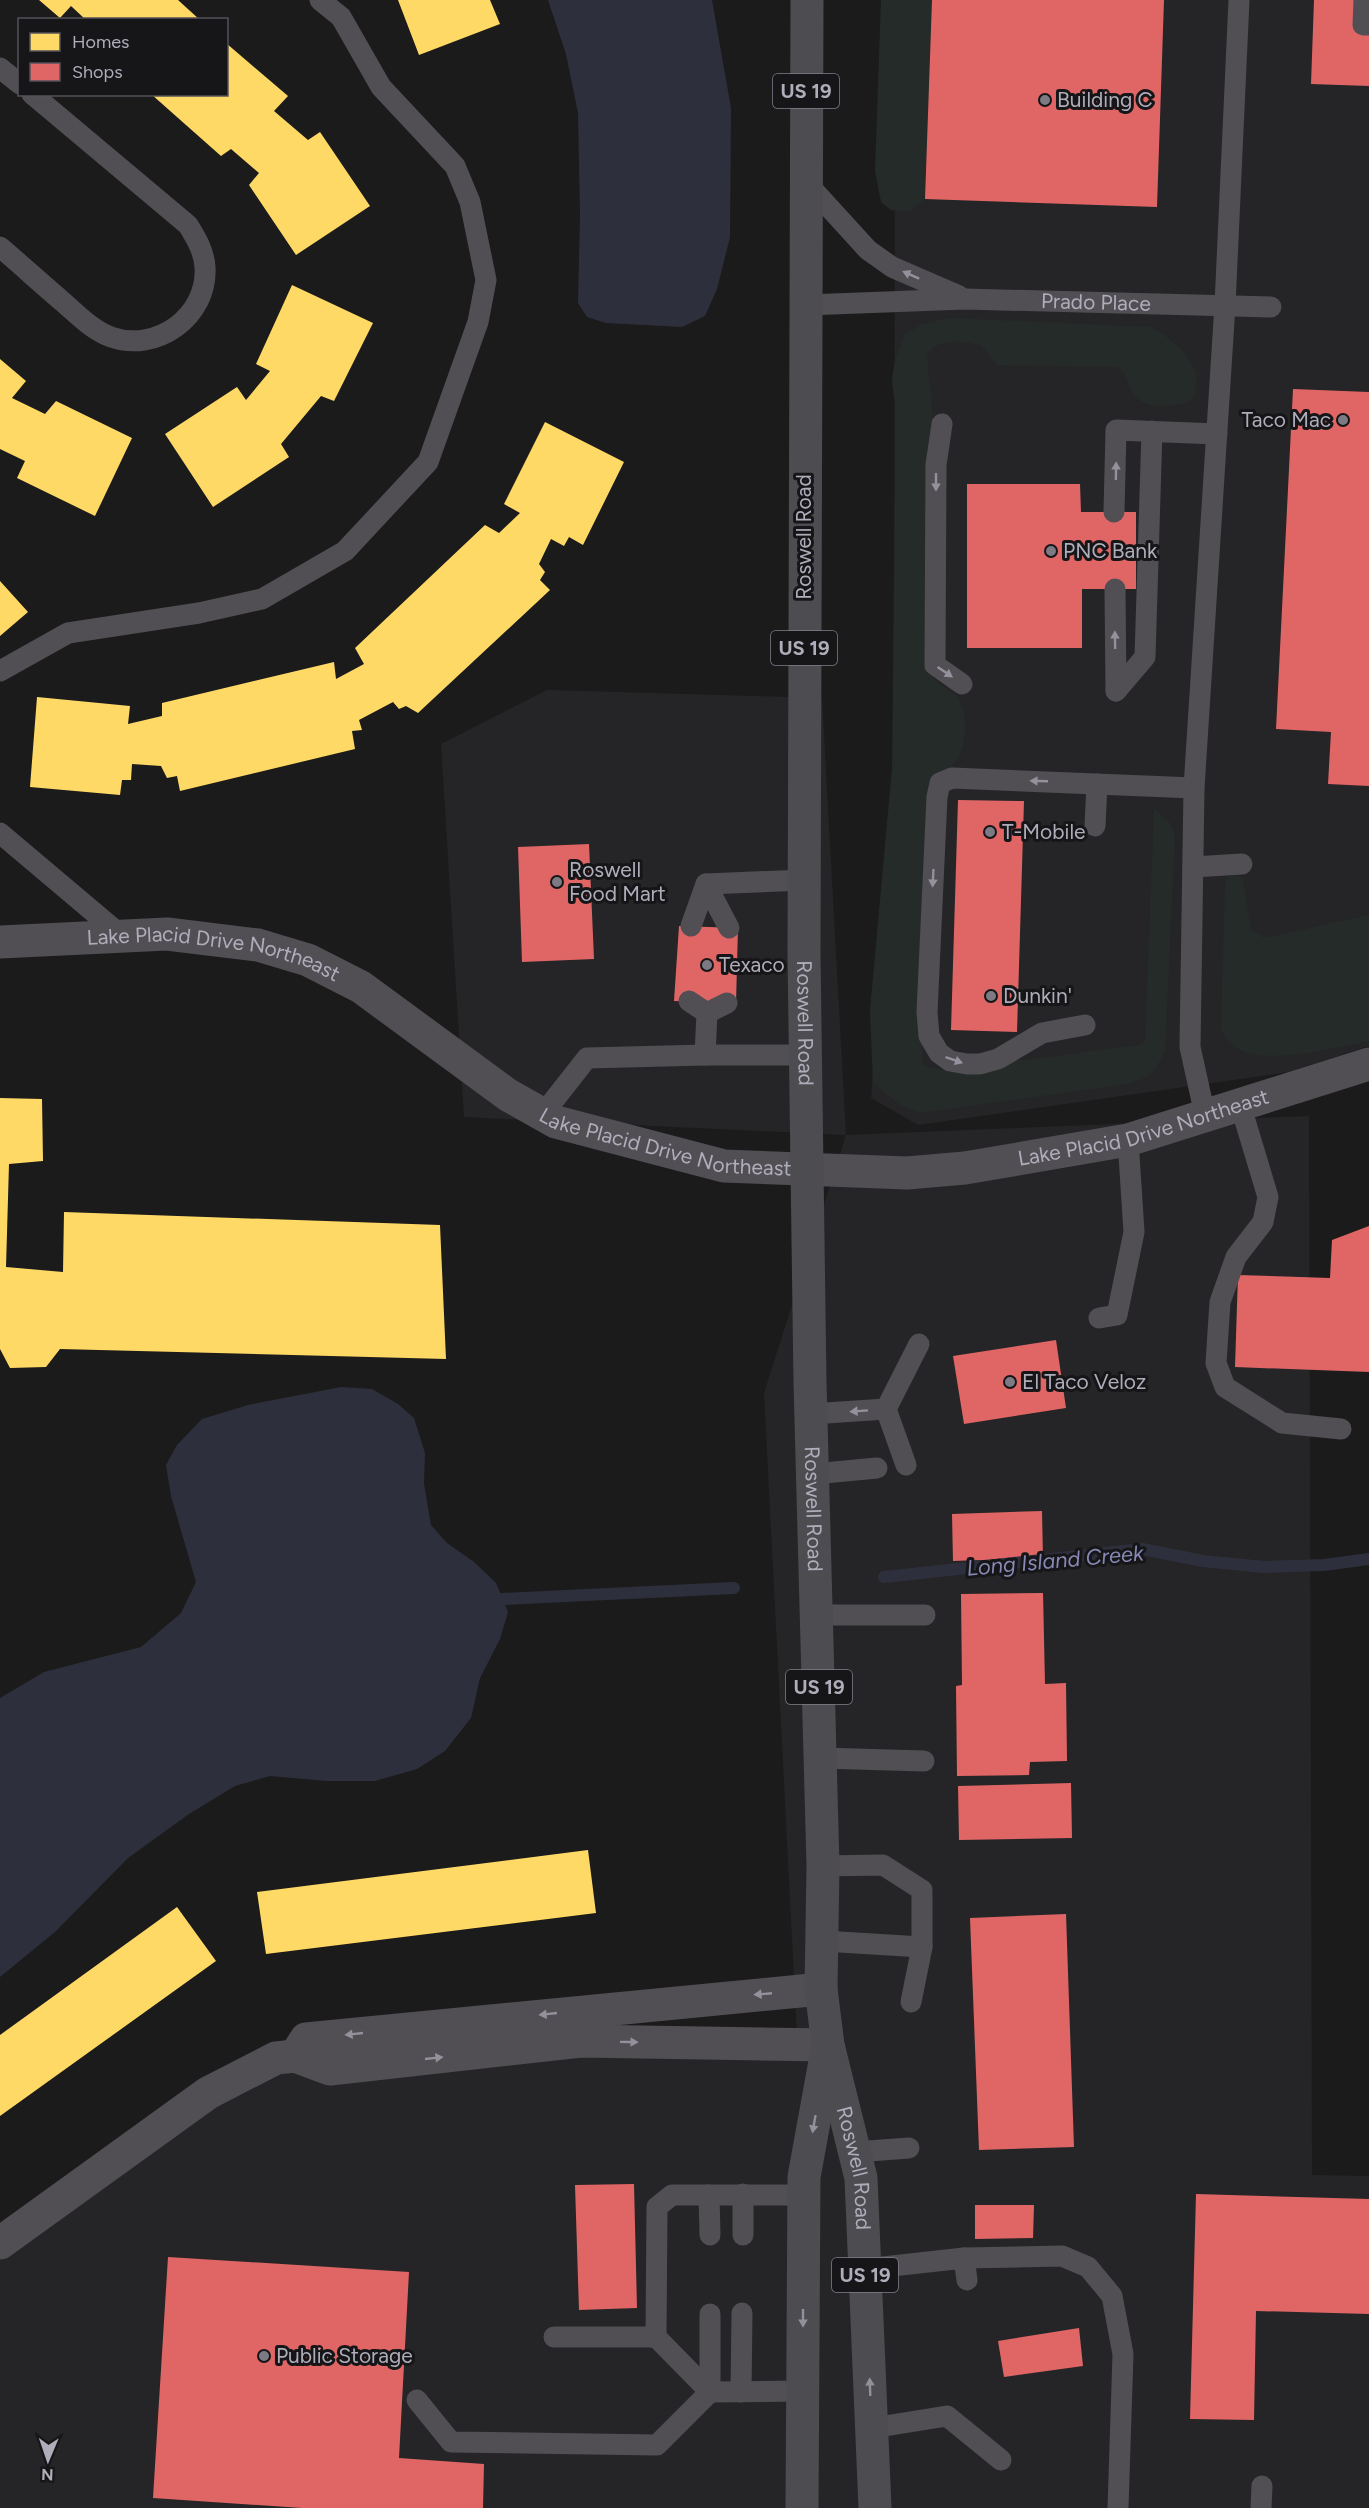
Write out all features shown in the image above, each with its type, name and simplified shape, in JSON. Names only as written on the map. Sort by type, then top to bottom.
[{"type":"main road","name":"Roswell Road","points":[[807,0],[805,1055],[811,1414],[823,1866],[821,1989],[828,2045],[861,2178],[875,2508]]},
{"type":"main road","name":"Roswell Road","points":[[802,2508],[804,2177],[828,2045]]},
{"type":"street","name":"Lake Placid Drive Northeast","points":[[0,942],[167,934],[258,945],[308,960],[361,987],[508,1095],[556,1122],[724,1166],[908,1173],[965,1168],[1128,1140],[1369,1064]]},
{"type":"street","points":[[0,2243],[208,2093],[276,2058],[295,2056],[306,2039],[581,2026],[821,1989]]},
{"type":"street","points":[[581,2026],[828,2045]]},
{"type":"lane","points":[[0,671],[68,633],[199,613],[262,599],[345,551],[428,462],[478,322],[486,280],[470,202],[455,166],[381,87],[341,17],[320,0]]},
{"type":"lane","points":[[1205,1115],[1190,1047],[1194,788],[1226,305],[1239,0]]},
{"type":"lane","points":[[1364,0],[1363,25],[1369,26]]},
{"type":"lane","points":[[0,68],[18,82]]},
{"type":"lane","points":[[0,247],[90,326],[111,337],[133,341],[156,338],[177,327],[193,311],[203,290],[205,267],[203,256],[200,245],[188,225],[34,96]]},
{"type":"lane","name":"Prado Place","points":[[806,182],[868,250],[906,273],[965,298]]},
{"type":"lane","name":"Prado Place","points":[[806,305],[965,298],[1271,307]]},
{"type":"lane","points":[[942,424],[936,465],[935,665],[962,684]]},
{"type":"lane","points":[[1114,512],[1116,430],[1217,434]]},
{"type":"lane","points":[[1115,589],[1116,691],[1145,657],[1152,431]]},
{"type":"lane","points":[[1085,1025],[1042,1033],[998,1059],[980,1065],[951,1061],[939,1053],[929,1036],[927,1012],[937,797],[940,783],[952,778],[1194,788]]},
{"type":"lane","points":[[1095,826],[1097,784]]},
{"type":"lane","points":[[0,833],[122,936]]},
{"type":"lane","points":[[1193,867],[1242,864]]},
{"type":"lane","points":[[706,884],[804,880]]},
{"type":"lane","points":[[691,926],[706,884]]},
{"type":"lane","points":[[706,884],[729,928]]},
{"type":"lane","points":[[689,1001],[707,1013]]},
{"type":"lane","points":[[707,1013],[727,1003]]},
{"type":"lane","points":[[705,1055],[707,1013]]},
{"type":"lane","points":[[543,1114],[587,1058],[805,1055]]},
{"type":"lane","points":[[1240,1104],[1269,1197],[1263,1222],[1236,1257],[1220,1302],[1216,1363],[1225,1387],[1282,1423],[1341,1429]]},
{"type":"lane","points":[[1108,1316],[1134,1232],[1128,1140]]},
{"type":"lane","points":[[906,1465],[886,1409],[918,1344]]},
{"type":"lane","points":[[811,1414],[886,1409]]},
{"type":"lane","points":[[813,1474],[877,1468]]},
{"type":"lane","points":[[817,1615],[925,1615]]},
{"type":"lane","points":[[821,1758],[924,1761]]},
{"type":"lane","points":[[823,1866],[883,1865],[922,1890],[922,1947],[911,2002]]},
{"type":"lane","points":[[823,1941],[922,1947]]},
{"type":"lane","points":[[855,2151],[909,2148]]},
{"type":"lane","points":[[743,2194],[743,2235]]},
{"type":"lane","points":[[710,2392],[656,2337],[657,2207],[672,2195],[804,2195]]},
{"type":"lane","points":[[709,2195],[710,2235]]},
{"type":"lane","points":[[865,2269],[964,2258],[1062,2256],[1088,2267],[1112,2296],[1123,2354],[1118,2508]]},
{"type":"lane","points":[[964,2258],[967,2280]]},
{"type":"lane","points":[[741,2392],[742,2313]]},
{"type":"lane","points":[[710,2314],[710,2392]]},
{"type":"lane","points":[[554,2337],[656,2337]]},
{"type":"lane","points":[[417,2400],[452,2442],[657,2445],[710,2392],[803,2391]]},
{"type":"lane","points":[[872,2428],[947,2416],[1001,2460]]},
{"type":"lane","points":[[1261,2508],[1262,2486]]},
{"type":"shaded area","points":[[881,0],[932,0],[925,199],[909,212],[891,210],[881,202],[875,171]]},
{"type":"shaded area","points":[[895,0],[1369,0],[1369,1046],[1289,1072],[918,1125],[871,1098],[894,807]]},
{"type":"shaded area","points":[[950,318],[1151,327],[1180,348],[1194,367],[1197,378],[1196,389],[1190,401],[1159,406],[1137,398],[1126,376],[1118,367],[997,365],[981,345],[958,342],[937,345],[927,356],[933,416],[930,477],[930,667],[936,680],[952,692],[961,703],[965,727],[959,757],[945,771],[923,1041],[924,1065],[947,1069],[960,1068],[1140,1045],[1145,1042],[1154,808],[1169,822],[1175,835],[1165,1051],[1151,1074],[1127,1084],[920,1113],[900,1105],[873,1083],[870,1010],[892,768],[895,406],[892,380],[894,365],[904,335],[922,324]]},
{"type":"shaded area","points":[[547,690],[822,698],[846,1135],[464,1117],[441,744]]},
{"type":"shaded area","points":[[1233,875],[1243,879],[1251,929],[1264,938],[1369,915],[1369,1041],[1304,1053],[1268,1056],[1241,1050],[1221,1031],[1225,884],[1227,877]]},
{"type":"shaded area","points":[[1309,1116],[1312,2175],[1369,2176],[1369,2508],[0,2508],[0,2226],[287,2047],[797,2036],[764,1393],[846,1135]]},
{"type":"water","points":[[548,0],[712,0],[731,108],[730,237],[717,289],[705,316],[682,327],[606,323],[587,317],[578,303],[580,215],[578,113],[566,54]]},
{"type":"water","points":[[341,1387],[372,1389],[398,1404],[414,1418],[425,1453],[424,1484],[431,1525],[447,1543],[474,1562],[496,1583],[508,1612],[500,1639],[480,1678],[471,1718],[445,1751],[417,1769],[375,1781],[327,1781],[270,1776],[235,1786],[189,1814],[128,1858],[55,1932],[0,1977],[0,1698],[44,1672],[141,1647],[181,1613],[196,1582],[171,1496],[166,1465],[177,1445],[202,1419],[248,1405]]},
{"type":"building: Homes","points":[[39,0],[178,0],[198,18],[84,18],[71,6],[60,18]]},
{"type":"building: Homes","points":[[398,0],[490,0],[500,24],[419,55]]},
{"type":"building: Homes","points":[[228,45],[288,96],[274,111],[308,140],[320,132],[370,206],[296,255],[249,185],[259,173],[231,149],[221,156],[153,96],[228,96]]},
{"type":"building: Homes","points":[[292,285],[373,323],[334,401],[321,396],[281,444],[289,457],[213,507],[165,434],[237,387],[246,400],[270,371],[256,364]]},
{"type":"building: Homes","points":[[0,359],[26,381],[12,398],[45,414],[56,401],[132,438],[95,516],[17,478],[25,461],[0,449]]},
{"type":"building: Homes","points":[[545,422],[624,462],[583,545],[569,537],[564,546],[551,539],[539,564],[545,572],[540,580],[550,590],[418,713],[406,706],[399,709],[393,702],[359,720],[362,730],[352,731],[355,749],[180,791],[177,776],[167,778],[161,766],[132,764],[131,780],[122,780],[120,795],[30,787],[37,697],[130,706],[128,724],[162,716],[162,703],[334,662],[336,679],[364,664],[355,648],[485,525],[499,533],[520,513],[504,504]]},
{"type":"building: Homes","points":[[0,581],[28,612],[0,636]]},
{"type":"building: Homes","points":[[0,1098],[42,1099],[43,1161],[9,1164],[6,1267],[63,1272],[64,1212],[440,1225],[446,1359],[60,1349],[46,1367],[10,1368],[0,1349]]},
{"type":"building: Homes","points":[[588,1850],[596,1913],[266,1954],[257,1892]]},
{"type":"building: Homes","points":[[177,1907],[216,1961],[0,2116],[0,2035]]},
{"type":"building: Shops","name":"Building C","points":[[932,0],[1164,0],[1157,207],[925,199]]},
{"type":"building: Shops","points":[[1314,0],[1369,0],[1369,86],[1311,84]]},
{"type":"building: Shops","points":[[1293,389],[1369,392],[1369,786],[1328,784],[1331,732],[1276,729]]},
{"type":"building: Shops","name":"PNC Bank","points":[[967,484],[1080,484],[1081,512],[1136,512],[1136,589],[1082,589],[1082,648],[967,648]]},
{"type":"building: Shops","points":[[958,800],[1024,801],[1017,1032],[951,1030]]},
{"type":"building: Shops","points":[[589,844],[594,959],[522,962],[518,847]]},
{"type":"building: Shops","name":"Texaco","points":[[679,926],[738,928],[736,1003],[674,1001]]},
{"type":"building: Shops","points":[[1369,1226],[1369,1372],[1235,1367],[1238,1275],[1330,1278],[1332,1240]]},
{"type":"building: Shops","name":"El Taco Veloz","points":[[1056,1340],[1066,1408],[964,1424],[953,1356]]},
{"type":"building: Shops","points":[[1042,1511],[1043,1558],[953,1561],[952,1514]]},
{"type":"building: Shops","points":[[1043,1593],[1045,1684],[1066,1683],[1067,1761],[1030,1762],[1029,1775],[957,1776],[956,1686],[962,1685],[961,1594]]},
{"type":"building: Shops","points":[[1071,1783],[1072,1838],[959,1840],[958,1786]]},
{"type":"building: Shops","points":[[1066,1914],[1074,2147],[979,2150],[970,1918]]},
{"type":"building: Shops","points":[[634,2184],[637,2308],[579,2310],[575,2185]]},
{"type":"building: Shops","points":[[1196,2194],[1369,2199],[1369,2314],[1256,2311],[1254,2420],[1190,2419]]},
{"type":"building: Shops","points":[[975,2205],[1034,2205],[1033,2238],[975,2239]]},
{"type":"building: Shops","points":[[168,2257],[409,2272],[399,2458],[484,2464],[483,2508],[302,2508],[153,2498]]},
{"type":"building: Shops","points":[[1079,2328],[1083,2366],[1004,2377],[998,2341]]},
{"type":"waterway","name":"Long Island Creek","points":[[884,1577],[1142,1549],[1203,1561],[1264,1567],[1324,1565],[1369,1559]]},
{"type":"waterway","name":"Long Island Creek","points":[[502,1599],[734,1588]]},
{"type":"place","name":"Building C","points":[[1045,100]]},
{"type":"place","name":"Taco Mac","points":[[1343,420]]},
{"type":"place","name":"PNC Bank","points":[[1051,551]]},
{"type":"place","name":"T-Mobile","points":[[990,832]]},
{"type":"place","name":"Roswell Food Mart","points":[[557,882]]},
{"type":"place","name":"Texaco","points":[[707,965]]},
{"type":"place","name":"Dunkin'","points":[[991,996]]},
{"type":"place","name":"El Taco Veloz","points":[[1010,1382]]},
{"type":"place","name":"Public Storage","points":[[264,2356]]}]
